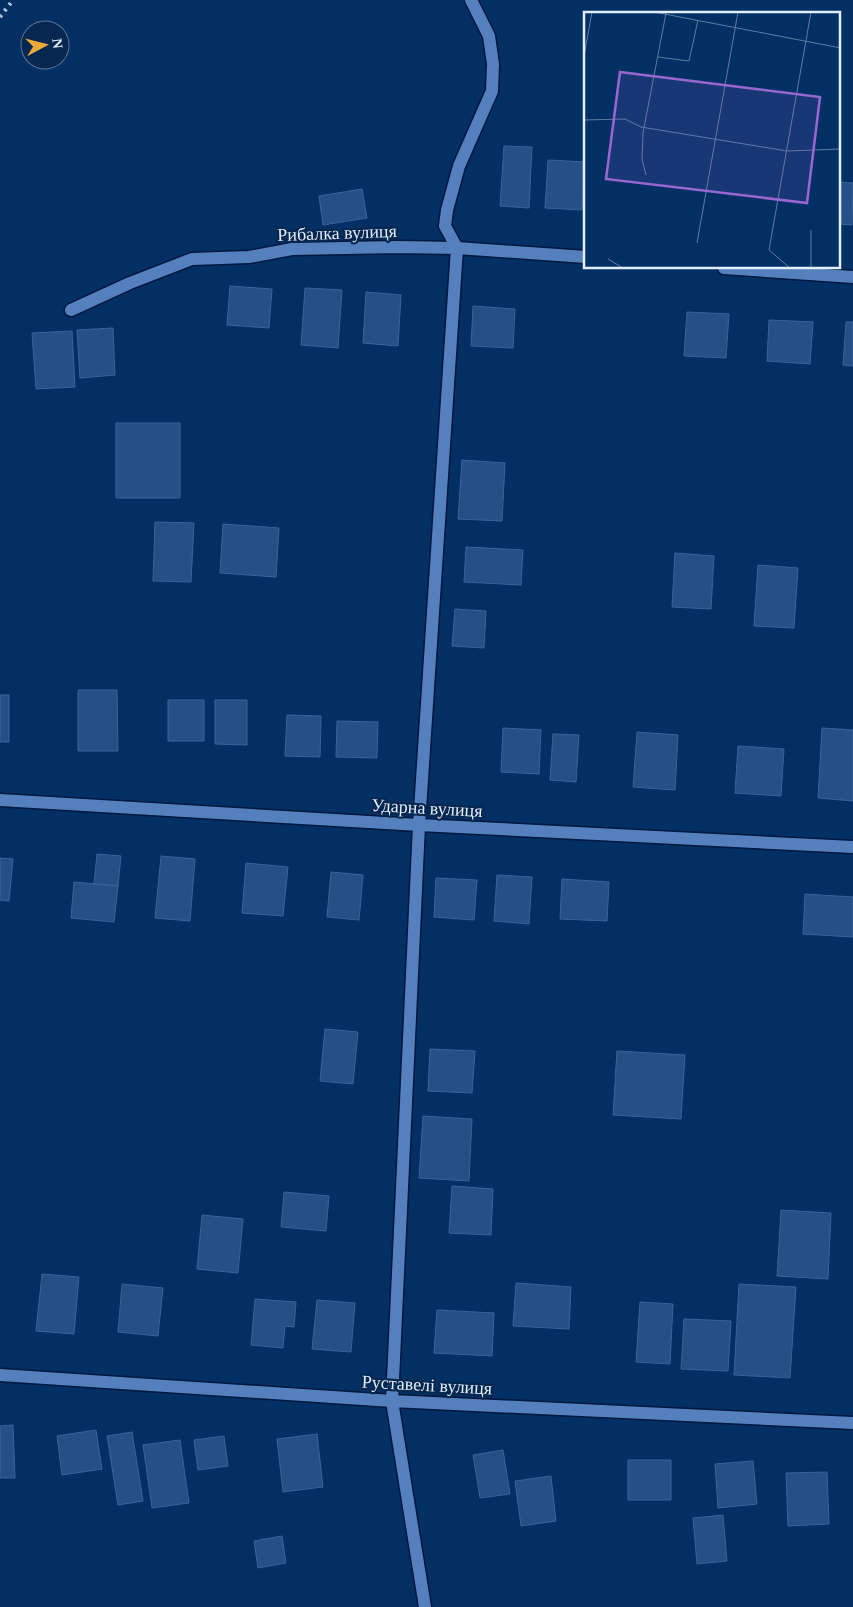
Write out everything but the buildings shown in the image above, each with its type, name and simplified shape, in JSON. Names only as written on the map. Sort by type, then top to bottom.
[{"type":"street","points":[[425,1607],[392,1401],[419,825],[457,248],[445,226],[458,166],[492,91],[489,36],[471,0]]},
{"type":"street","name":"Рибалка вулиця","points":[[71,310],[130,283],[192,258],[249,256],[292,249],[457,248],[584,257]]},
{"type":"street","points":[[738,269],[853,277]]},
{"type":"street","name":"Ударна вулиця","points":[[0,800],[419,825],[853,847]]},
{"type":"street","name":"Руставелі вулиця","points":[[0,1375],[392,1401],[853,1423]]},
{"type":"railway","points":[[0,17],[13,0]]}]
